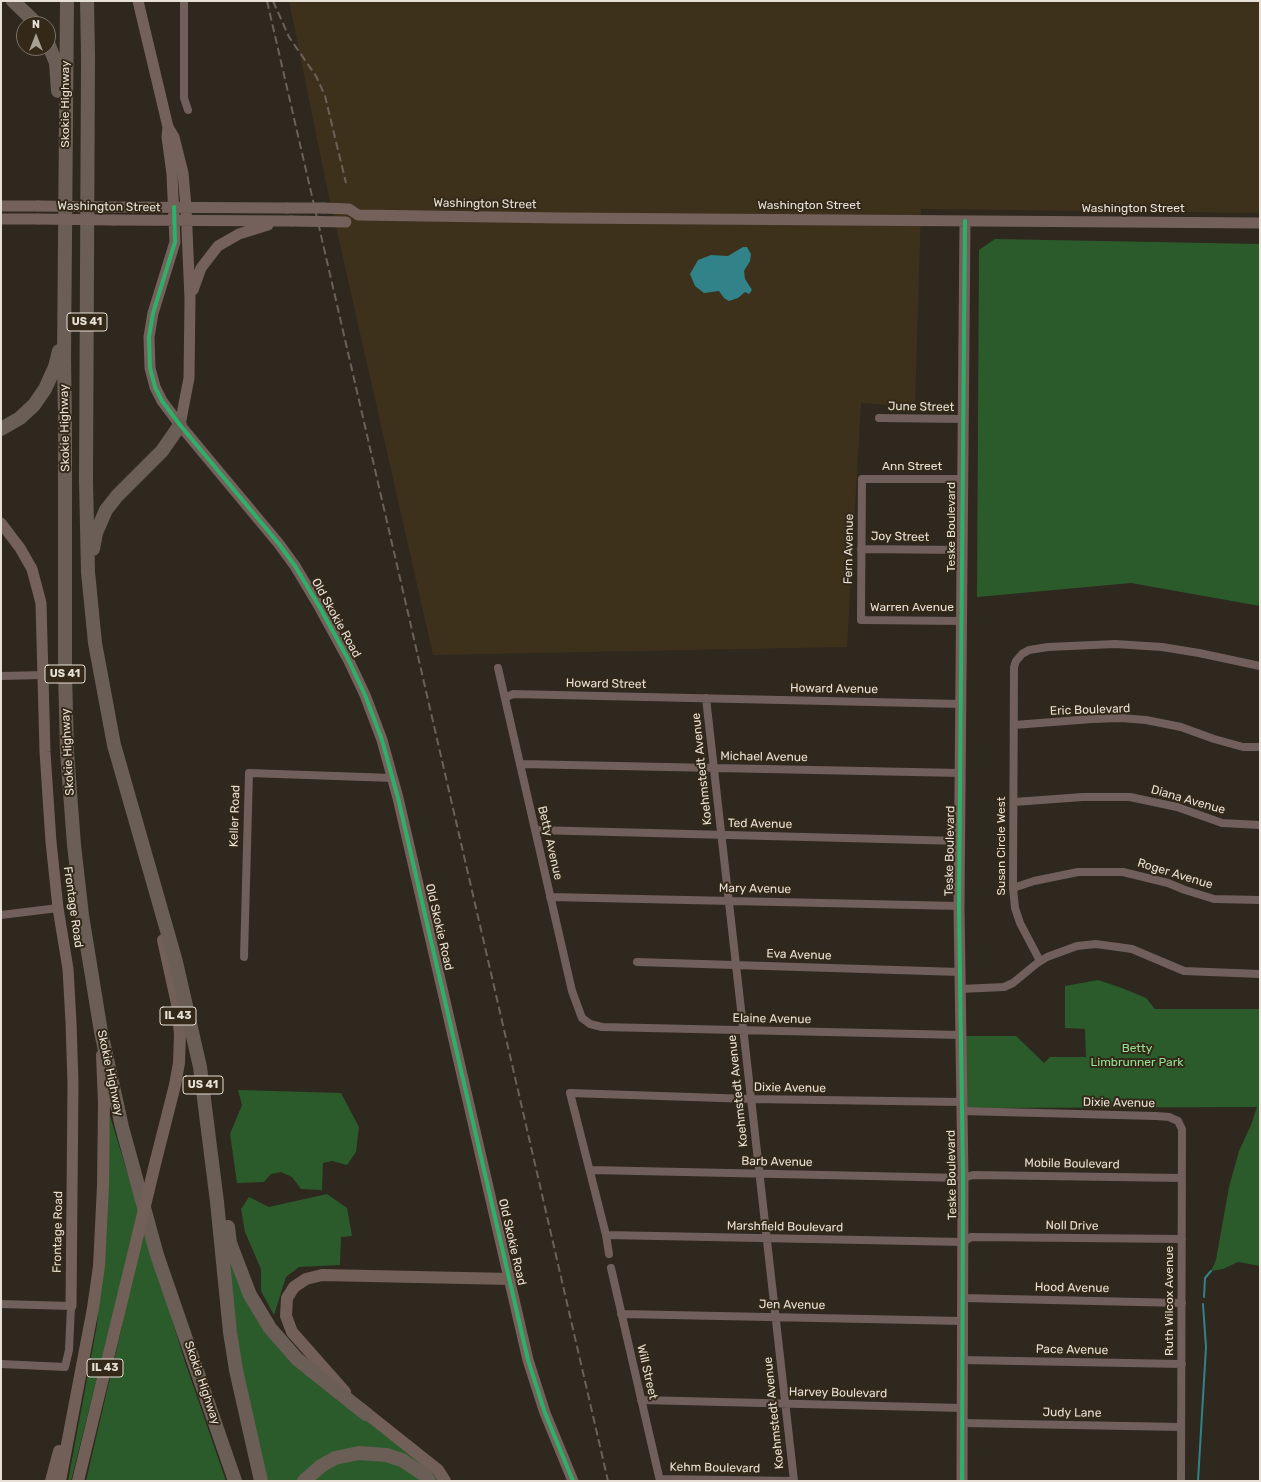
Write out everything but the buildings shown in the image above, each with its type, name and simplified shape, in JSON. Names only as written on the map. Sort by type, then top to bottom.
[{"type":"highway","points":[[13,1],[30,16]]},
{"type":"highway","name":"Skokie Highway","points":[[67,1],[64,313],[65,671],[67,752],[74,845],[82,915],[101,1032],[122,1127],[157,1255],[235,1481]]},
{"type":"highway","name":"Skokie Highway","points":[[87,1],[86,480],[88,572],[95,643],[114,745],[176,962],[200,1067],[216,1187],[230,1332],[236,1370],[261,1481]]},
{"type":"highway","points":[[53,56],[58,75],[65,199]]},
{"type":"highway","points":[[1,430],[20,418],[34,405],[45,389],[57,360],[64,313]]},
{"type":"highway","points":[[95,643],[98,622],[93,546],[101,521],[117,496],[158,456],[180,425]]},
{"type":"highway","points":[[200,1067],[214,1124],[230,1243],[250,1295],[270,1328],[297,1359],[366,1414]]},
{"type":"highway","points":[[304,1481],[321,1466],[335,1458],[359,1453],[386,1455],[402,1460],[426,1476],[429,1481]]},
{"type":"main road","name":"IL 43","points":[[78,1481],[175,1085],[179,1063],[180,1034],[177,1004],[149,871]]},
{"type":"main road","name":"IL 43","points":[[60,1481],[78,1389],[99,1266],[103,1186],[104,1103],[101,1032]]},
{"type":"main road","points":[[445,1481],[438,1470],[366,1414],[292,1332],[286,1316],[287,1298],[294,1287],[306,1279],[322,1275],[511,1279]]},
{"type":"main road","points":[[51,1481],[67,1416],[78,1389]]},
{"type":"street","points":[[138,1],[168,127],[174,137],[183,173],[187,221],[190,299],[189,378],[180,425]]},
{"type":"street","points":[[184,1],[184,98],[188,110]]},
{"type":"street","name":"Old Skokie Road","points":[[168,127],[167,137],[172,174],[175,242],[150,326],[148,353],[155,387],[162,401],[180,425],[279,544],[309,588],[348,659],[365,695],[382,740],[393,778],[511,1279],[528,1360],[537,1390],[574,1481]]},
{"type":"street","name":"Washington Street","points":[[1,206],[349,209],[358,215],[1260,223]]},
{"type":"street","name":"Washington Street","points":[[1,219],[351,222],[358,215]]},
{"type":"street","points":[[190,299],[201,268],[218,246],[238,234],[278,221]]},
{"type":"street","name":"Teske Boulevard","points":[[962,1481],[963,1178],[961,1107],[960,841],[965,221]]},
{"type":"street","name":"June Street","points":[[879,418],[963,419]]},
{"type":"street","name":"Ann Street","points":[[862,478],[962,479]]},
{"type":"street","name":"Fern Avenue","points":[[861,620],[862,478]]},
{"type":"street","name":"Frontage Road","points":[[1,523],[26,557],[36,581],[41,603],[43,632],[45,760],[58,908],[68,969],[71,1022],[73,1084],[71,1306]]},
{"type":"street","name":"Joy Street","points":[[861,549],[962,550]]},
{"type":"street","name":"Warren Avenue","points":[[861,620],[962,620]]},
{"type":"street","name":"Susan Circle West","points":[[1040,961],[1020,923],[1015,908],[1013,888],[1014,668],[1016,661],[1022,654],[1029,650],[1080,645],[1123,644],[1162,647],[1260,666]]},
{"type":"street","name":"Betty Avenue","points":[[498,668],[572,991],[577,1008],[585,1020]]},
{"type":"street","points":[[1,676],[43,675]]},
{"type":"street","name":"Howard Street","points":[[505,698],[513,694],[706,698]]},
{"type":"street","name":"Howard Avenue","points":[[706,698],[961,704]]},
{"type":"street","name":"Koehmstedt Avenue","points":[[706,698],[794,1481]]},
{"type":"street","name":"Eric Boulevard","points":[[1014,725],[1092,719],[1121,718],[1146,720],[1181,727],[1214,740],[1243,747],[1260,747]]},
{"type":"street","name":"Michael Avenue","points":[[520,764],[961,773]]},
{"type":"street","name":"Keller Road","points":[[244,957],[249,773],[393,778]]},
{"type":"street","name":"Diana Avenue","points":[[1014,802],[1083,797],[1130,797],[1177,807],[1222,824],[1260,825]]},
{"type":"street","name":"Ted Avenue","points":[[535,830],[960,841]]},
{"type":"street","name":"Roger Avenue","points":[[1013,888],[1034,881],[1078,872],[1123,872],[1168,883],[1185,890],[1214,898],[1260,900]]},
{"type":"street","name":"Mary Avenue","points":[[550,897],[960,906]]},
{"type":"street","points":[[1,915],[58,908]]},
{"type":"street","points":[[960,989],[1004,987],[1013,983],[1040,961],[1062,950],[1077,946],[1096,944],[1132,949],[1184,971],[1260,974]]},
{"type":"street","name":"Eva Avenue","points":[[637,962],[960,972]]},
{"type":"street","name":"Elaine Avenue","points":[[585,1020],[590,1024],[602,1027],[961,1035]]},
{"type":"street","name":"Dixie Avenue","points":[[590,1170],[570,1093],[961,1107],[1156,1116],[1169,1117],[1178,1121]]},
{"type":"street","name":"Ruth Wilcox Avenue","points":[[1178,1121],[1182,1129],[1181,1481]]},
{"type":"street","points":[[590,1170],[606,1235],[609,1254]]},
{"type":"street","name":"Barb Avenue","points":[[590,1170],[963,1178]]},
{"type":"street","name":"Mobile Boulevard","points":[[963,1178],[973,1175],[1182,1178]]},
{"type":"street","name":"Marshfield Boulevard","points":[[606,1235],[963,1242]]},
{"type":"street","name":"Noll Drive","points":[[963,1242],[971,1237],[1182,1239]]},
{"type":"street","name":"Will Street","points":[[611,1268],[660,1480]]},
{"type":"street","name":"Hood Avenue","points":[[963,1298],[1182,1303]]},
{"type":"street","points":[[1,1304],[71,1306],[69,1350],[65,1367],[1,1364]]},
{"type":"street","name":"Jen Avenue","points":[[621,1314],[963,1321]]},
{"type":"street","name":"Pace Avenue","points":[[962,1360],[1182,1364]]},
{"type":"street","name":"Harvey Boulevard","points":[[641,1400],[962,1408]]},
{"type":"street","name":"Judy Lane","points":[[962,1423],[1182,1427]]},
{"type":"street","name":"Kehm Boulevard","points":[[660,1480],[794,1481]]},
{"type":"shaded area","points":[[289,1],[1260,1],[1260,213],[921,209],[915,407],[861,403],[847,647],[433,655],[326,183]]},
{"type":"green space","points":[[995,239],[1260,244],[1260,606],[1131,583],[977,597],[979,250]]},
{"type":"green space","name":"Betty Limbrunner Park","points":[[1098,980],[1146,998],[1155,1009],[1260,1009],[1260,1266],[1238,1262],[1223,1269],[1211,1271],[1216,1260],[1229,1187],[1239,1151],[1251,1125],[1257,1107],[964,1108],[965,1036],[1016,1036],[1044,1063],[1050,1057],[1086,1057],[1085,1029],[1065,1028],[1065,986]]},
{"type":"green space","points":[[238,1090],[341,1093],[359,1127],[356,1152],[347,1165],[332,1161],[323,1163],[322,1190],[301,1189],[292,1177],[281,1172],[271,1174],[264,1182],[237,1183],[230,1134],[242,1105]]},
{"type":"green space","points":[[110,1116],[185,1362],[226,1481],[86,1481],[122,1326],[130,1247],[71,1481],[68,1481],[97,1325]]},
{"type":"green space","points":[[327,1194],[347,1208],[352,1236],[341,1237],[340,1265],[299,1267],[286,1277],[274,1315],[261,1291],[261,1269],[245,1232],[241,1209],[249,1197],[269,1207]]},
{"type":"green space","points":[[225,1236],[258,1321],[423,1463],[440,1481],[432,1481],[369,1448],[298,1481],[265,1481],[244,1392]]},
{"type":"green space","points":[[350,1456],[393,1460],[423,1481],[307,1481]]},
{"type":"water","points":[[743,247],[747,247],[751,254],[750,261],[744,271],[745,279],[752,290],[749,294],[745,292],[738,298],[729,301],[724,298],[719,291],[704,293],[695,286],[690,274],[698,260],[711,255],[728,256]]},
{"type":"waterway","points":[[1204,1297],[1205,1278],[1211,1271]]},
{"type":"waterway","points":[[1198,1481],[1206,1347],[1203,1304]]},
{"type":"railway","points":[[267,1],[608,1481]]},
{"type":"railway","points":[[273,1],[289,37],[316,76],[325,96],[346,183]]},
{"type":"cycle path","points":[[174,207],[175,242],[153,313],[149,337],[150,368],[155,387],[162,401],[180,425],[279,544],[295,566],[348,659],[365,695],[382,740],[398,798],[528,1360],[545,1413],[573,1481]]},
{"type":"cycle path","points":[[962,1481],[963,1178],[959,906],[965,221]]}]
